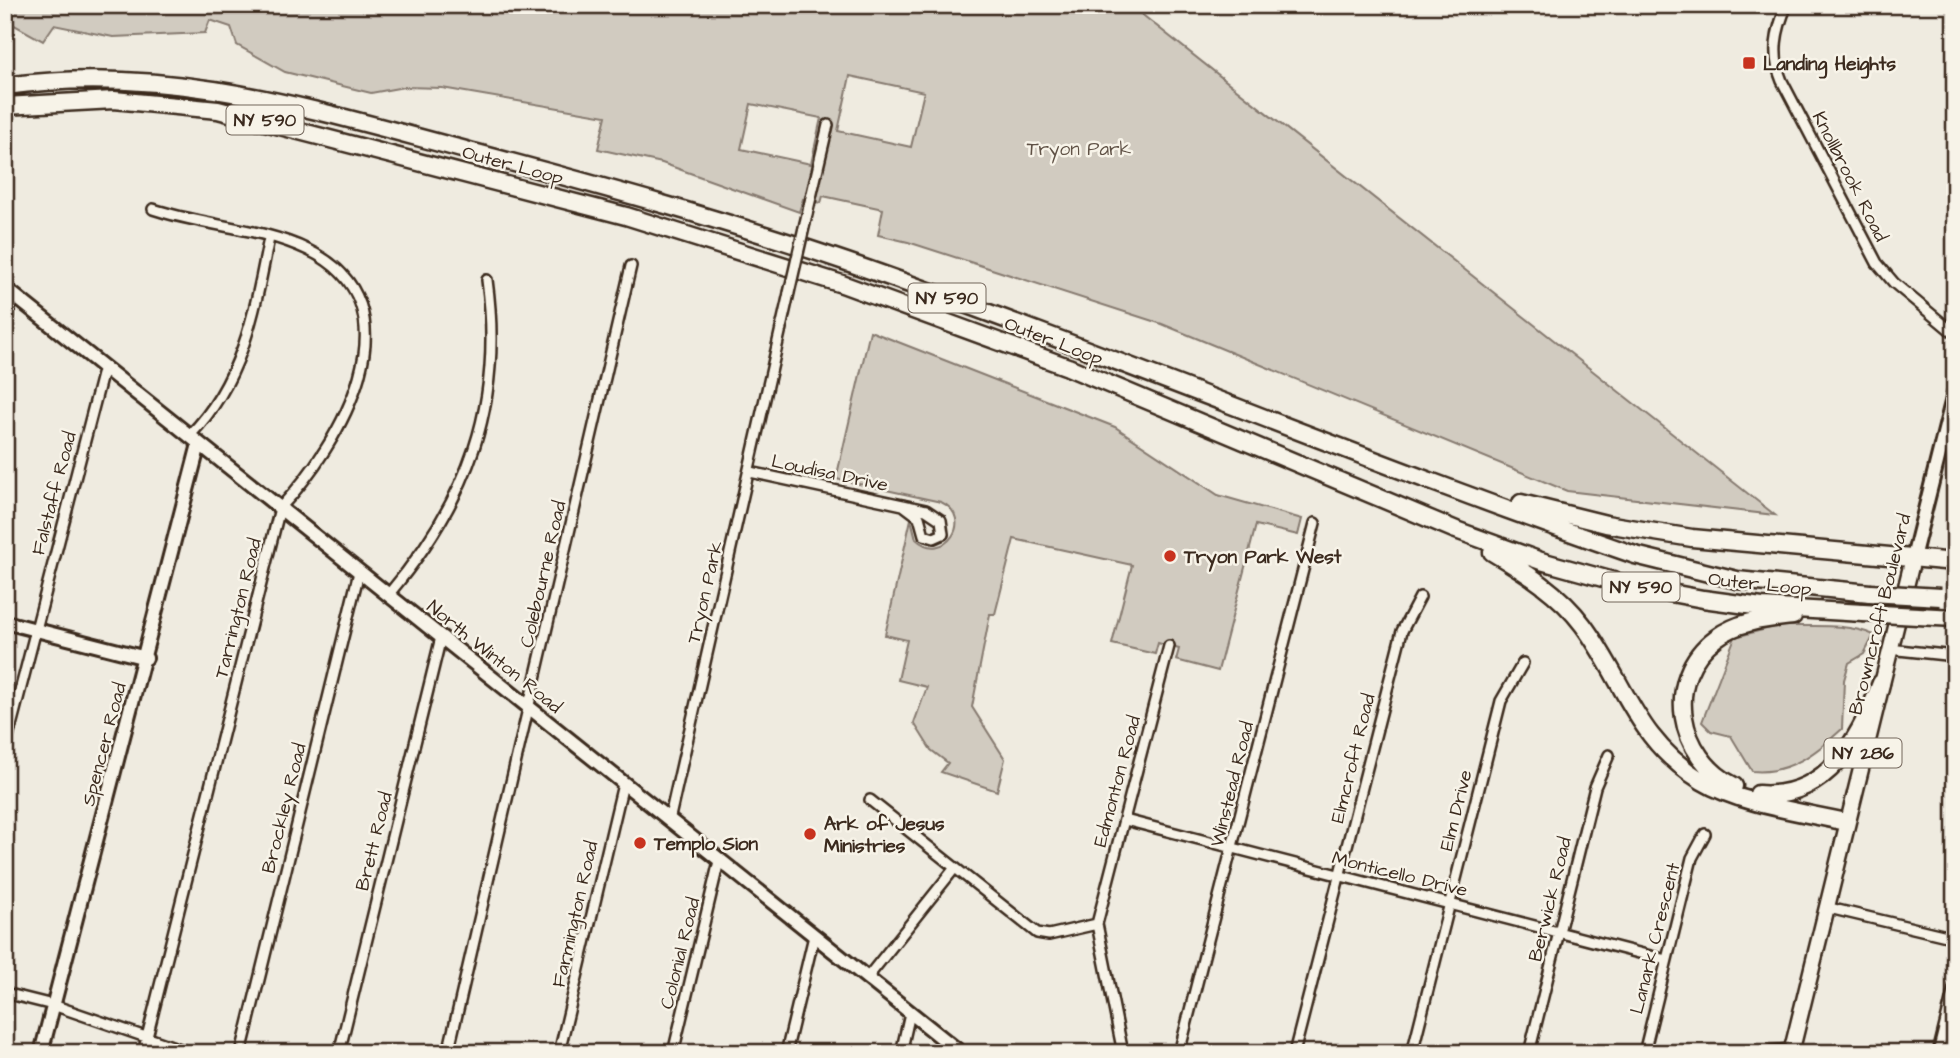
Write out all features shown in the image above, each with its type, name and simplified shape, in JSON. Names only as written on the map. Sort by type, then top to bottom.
[{"type":"highway","name":"Outer Loop","points":[[5,86],[112,79],[233,90],[670,205],[886,276],[1621,550],[1679,568],[1767,584],[1948,597]]},
{"type":"highway","name":"Outer Loop","points":[[5,106],[114,100],[218,110],[304,130],[684,232],[856,289],[1082,373],[1428,519],[1541,561],[1643,588],[1762,607],[1955,618]]},
{"type":"highway","points":[[1437,482],[1638,530],[1717,541],[1955,562]]},
{"type":"highway","points":[[1428,519],[1525,572],[1567,607],[1597,646],[1640,723],[1678,764],[1716,788],[1846,822]]},
{"type":"highway","points":[[1777,806],[1738,788],[1705,766],[1693,749],[1685,729],[1683,693],[1698,656],[1718,636],[1746,623],[1783,617],[1863,613]]},
{"type":"highway","points":[[1738,788],[1755,794],[1775,794],[1799,789],[1825,774],[1852,744],[1881,683]]},
{"type":"main road","name":"North Winton Road","points":[[9,291],[719,862],[961,1053]]},
{"type":"main road","name":"Browncroft Boulevard","points":[[1791,1052],[1955,390]]},
{"type":"main road","name":"Spencer Road","points":[[41,1053],[146,658],[195,439]]},
{"type":"main road","points":[[5,622],[146,658]]},
{"type":"main road","points":[[1771,1053],[1791,1052]]},
{"type":"street","name":"Knollbrook Road","points":[[1787,5],[1776,43],[1777,64],[1782,81],[1880,268],[1940,324],[1955,334]]},
{"type":"street","name":"Tryon Park","points":[[669,821],[828,125]]},
{"type":"street","name":"Tarrington Road","points":[[143,1053],[280,508],[312,471],[341,425],[359,377],[365,331],[358,298],[337,271],[310,251],[153,209]]},
{"type":"street","points":[[195,439],[233,377],[252,315],[268,238]]},
{"type":"street","name":"Colebourne Road","points":[[448,1053],[631,266]]},
{"type":"street","points":[[388,595],[427,546],[448,513],[473,453],[492,359],[493,324],[487,280]]},
{"type":"street","points":[[5,326],[9,291]]},
{"type":"street","name":"Falstaff Road","points":[[5,749],[104,367]]},
{"type":"street","name":"Loudisa Drive","points":[[750,472],[903,505],[936,514],[941,520],[943,534],[934,538],[924,535],[919,517],[903,505]]},
{"type":"street","name":"Winstead Road","points":[[1179,1053],[1315,523]]},
{"type":"street","name":"Brockley Road","points":[[241,1053],[359,572]]},
{"type":"street","name":"Elmcroft Road","points":[[1294,1053],[1402,631],[1420,597]]},
{"type":"street","name":"Brett Road","points":[[339,1053],[441,637]]},
{"type":"street","name":"Edmonton Road","points":[[1097,924],[1169,646]]},
{"type":"street","points":[[1889,649],[1955,656]]},
{"type":"street","name":"Elm Drive","points":[[1412,1053],[1501,701],[1523,663]]},
{"type":"street","name":"Berwick Road","points":[[1529,1053],[1595,787],[1609,755]]},
{"type":"street","name":"Farmington Road","points":[[559,1053],[622,784]]},
{"type":"street","points":[[870,800],[1037,933],[1049,935],[1097,924],[1123,1053]]},
{"type":"street","name":"Monticello Drive","points":[[1125,820],[1666,960]]},
{"type":"street","name":"Lanark Crescent","points":[[1644,1053],[1692,858],[1705,834]]},
{"type":"street","name":"Colonial Road","points":[[673,1053],[719,862]]},
{"type":"street","points":[[867,978],[954,869]]},
{"type":"street","points":[[1825,907],[1955,938]]},
{"type":"street","points":[[786,1053],[814,936]]},
{"type":"street","points":[[1938,1053],[1955,984]]},
{"type":"street","points":[[5,993],[53,1005],[192,1053]]},
{"type":"street","points":[[901,1053],[910,1013]]},
{"type":"green space","name":"Tryon Park","points":[[5,5],[1130,5],[1775,515],[1567,491],[1162,324],[908,242],[878,235],[883,209],[823,196],[821,203],[803,199],[799,212],[662,163],[598,149],[606,116],[442,88],[404,87],[371,93],[285,72],[237,45],[231,27],[210,20],[205,33],[113,37],[54,25],[43,41],[5,20]],"holes":[[[850,76],[924,92],[911,147],[838,131]],[[751,104],[821,118],[811,164],[741,149]]]},
{"type":"green space","name":"Tryon Park West","points":[[870,331],[1115,427],[1218,495],[1302,519],[1298,535],[1256,525],[1218,671],[1176,660],[1179,649],[1158,643],[1155,654],[1112,644],[1132,565],[1014,539],[995,614],[990,614],[972,707],[1005,759],[997,791],[941,772],[948,763],[931,750],[914,723],[927,687],[898,680],[907,640],[885,635],[911,519],[916,539],[927,546],[937,546],[952,536],[956,528],[956,518],[951,509],[941,502],[836,479]]},
{"type":"green space","points":[[1778,626],[1852,628],[1874,635],[1864,654],[1849,663],[1844,680],[1842,729],[1823,746],[1790,766],[1752,771],[1731,736],[1711,731],[1702,722],[1735,637]]},
{"type":"place","name":"Landing Heights","points":[[1749,63]]},
{"type":"place","name":"Tryon Park West","points":[[1170,556]]},
{"type":"place","name":"Ark of Jesus Ministries","points":[[810,834]]},
{"type":"place","name":"Templo Sion","points":[[640,843]]}]
